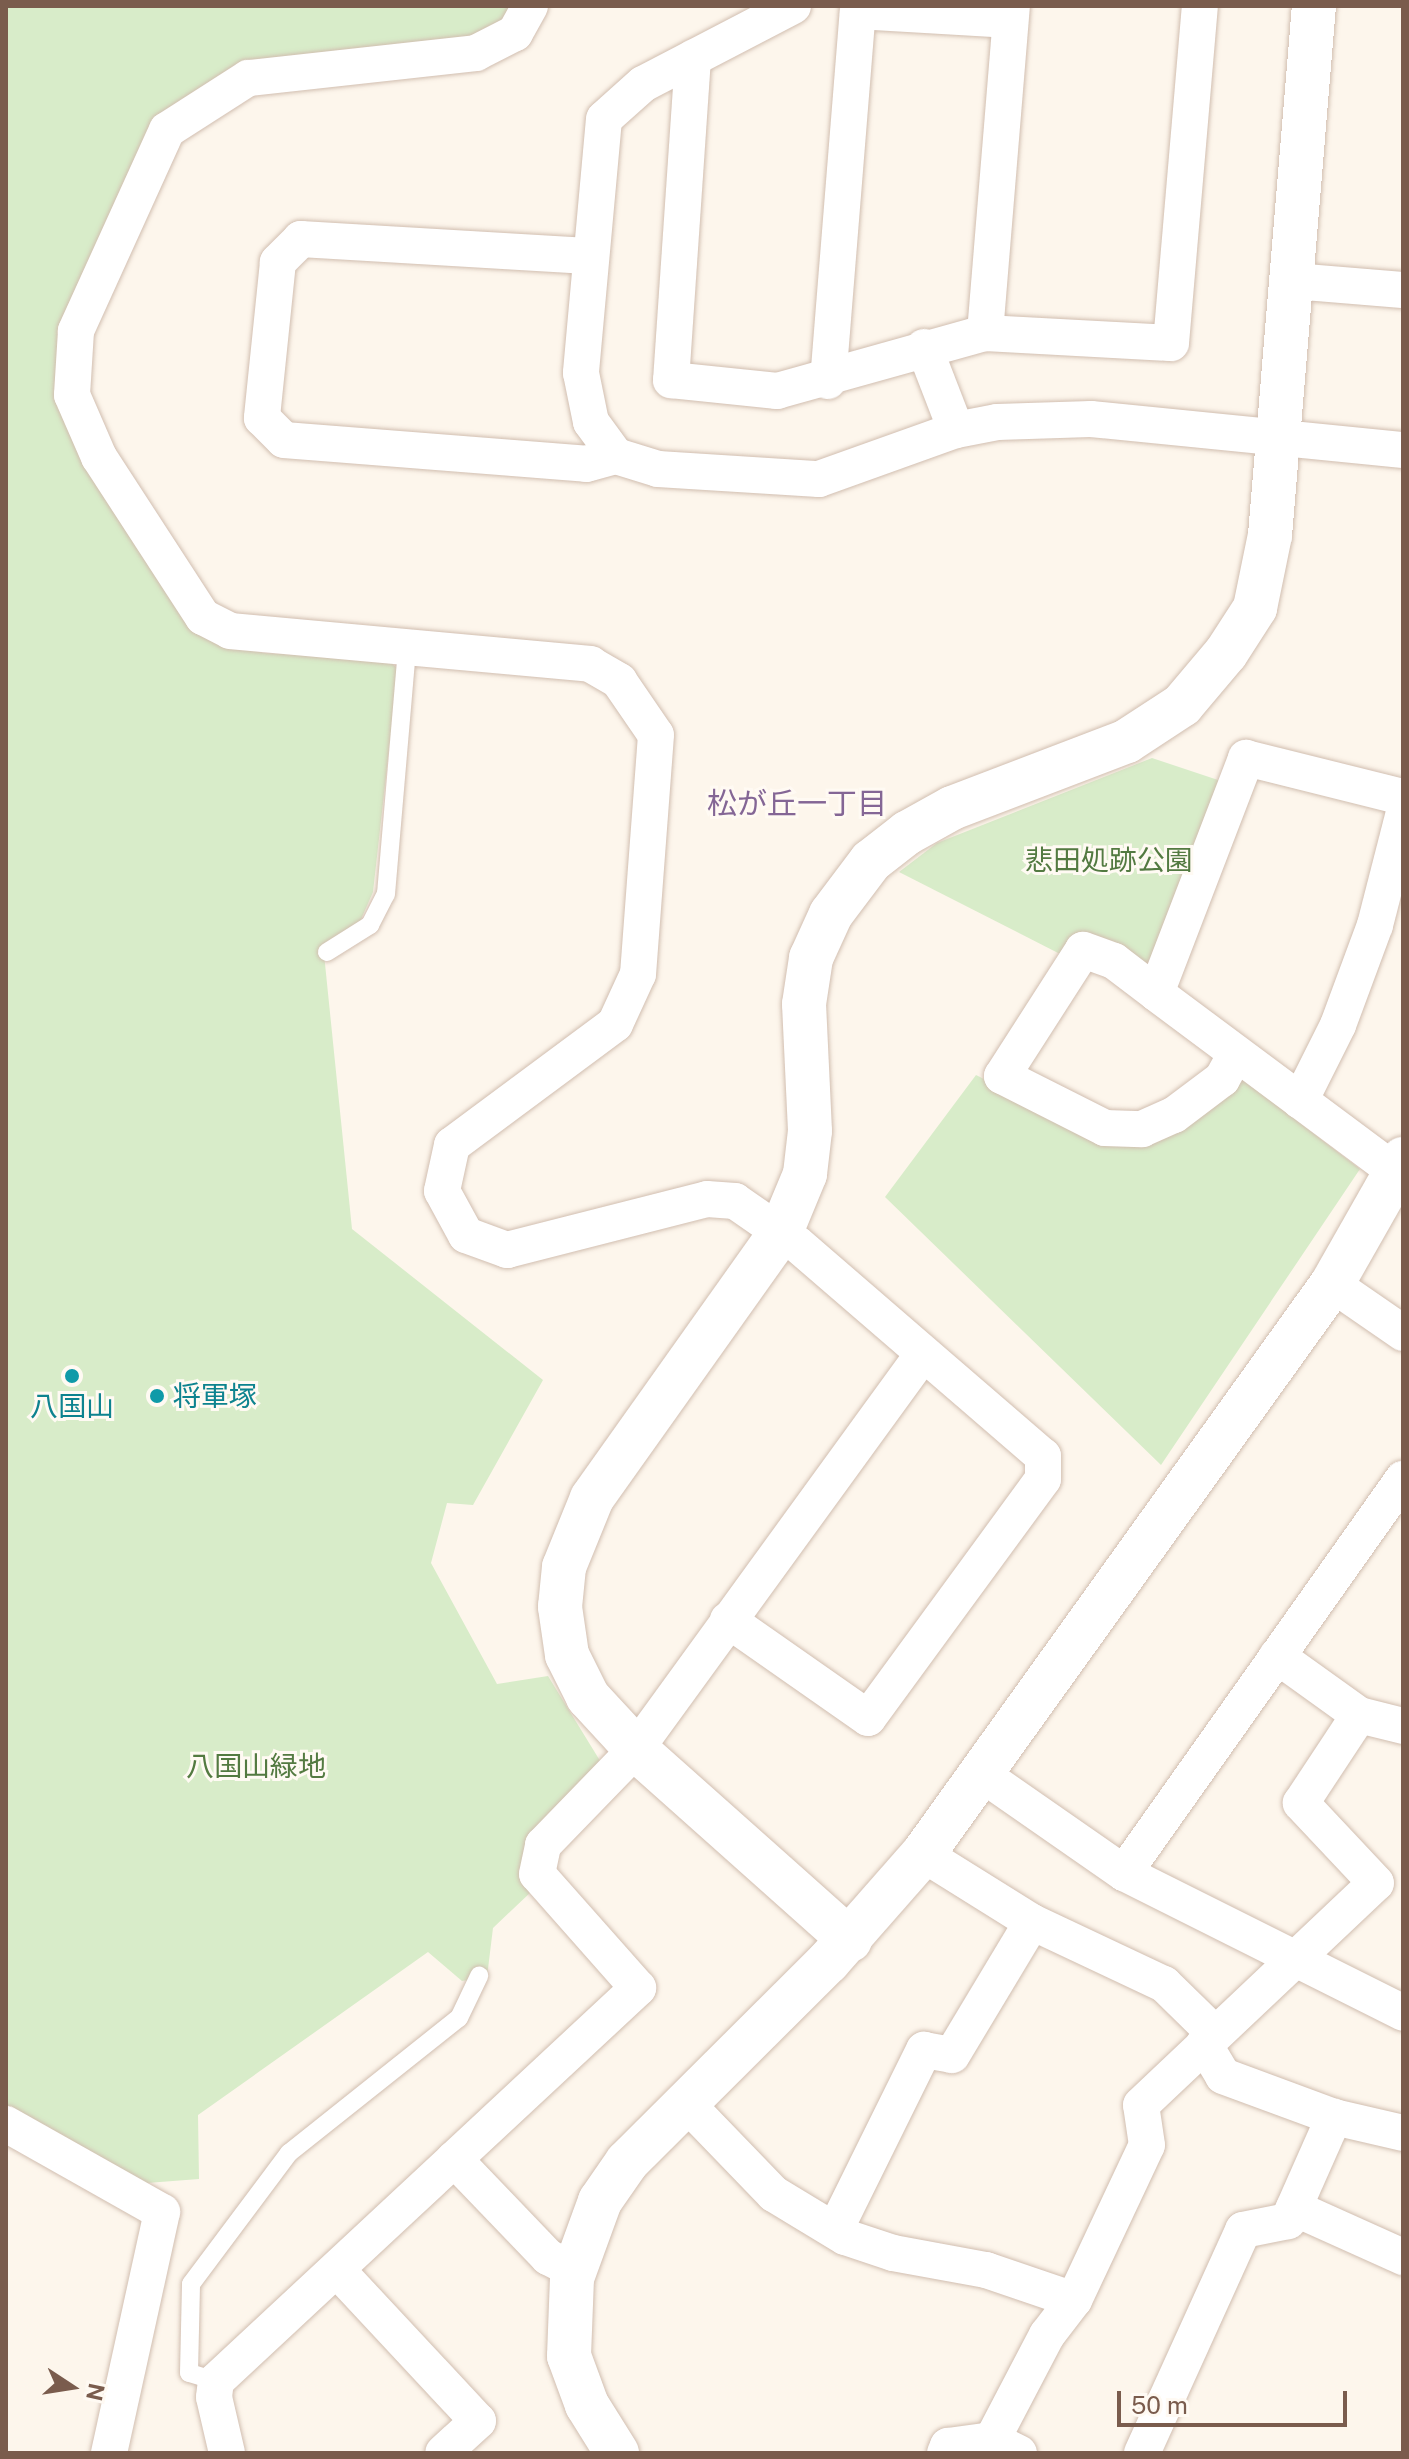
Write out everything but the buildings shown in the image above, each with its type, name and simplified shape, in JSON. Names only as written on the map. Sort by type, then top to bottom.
[{"type":"street","points":[[530,6],[515,33],[476,53],[248,78],[167,130],[76,331],[72,395],[99,457],[203,617],[230,631],[590,664],[619,681],[656,735],[638,974],[615,1024],[452,1145],[442,1191],[466,1235],[507,1250],[707,1199],[735,1201],[781,1232],[1043,1456],[1043,1479],[868,1718],[728,1620]]},
{"type":"street","points":[[616,456],[591,422],[581,373],[588,256],[604,119],[643,84],[793,6]]},
{"type":"street","points":[[693,58],[671,380],[777,391],[828,381],[924,347],[985,333],[1171,343],[1200,6]]},
{"type":"street","points":[[850,1940],[636,1749],[588,1697],[567,1655],[560,1607],[564,1567],[592,1498],[781,1232],[805,1174],[810,1131],[804,1004],[811,958],[831,914],[871,861],[907,833],[952,808],[1127,741],[1182,705],[1226,653],[1255,608],[1270,535],[1314,6]]},
{"type":"street","points":[[828,381],[858,11],[1011,13],[985,333]]},
{"type":"street","points":[[588,256],[301,239],[278,262],[262,418],[284,440],[586,464],[616,456],[658,469],[819,479],[956,430],[997,422],[1091,419],[1403,450]]},
{"type":"street","points":[[1293,281],[1403,290]]},
{"type":"street","points":[[924,347],[956,430]]},
{"type":"street","points":[[1156,993],[1246,758],[1403,797]]},
{"type":"street","points":[[1300,1101],[1338,1025],[1375,925],[1403,816]]},
{"type":"street","points":[[617,2453],[587,2405],[569,2356],[575,2271],[600,2201],[627,2162],[850,1940],[923,1854],[983,1775],[1332,1284],[1400,1166],[1235,1056],[1114,961],[1083,950],[1002,1076],[1105,1128],[1142,1129],[1174,1115],[1222,1079],[1235,1056]]},
{"type":"street","points":[[1332,1284],[1403,1333]]},
{"type":"street","points":[[227,2453],[214,2397],[216,2381],[338,2271],[638,1988],[537,1874],[543,1845],[636,1749],[922,1355]]},
{"type":"street","points":[[1124,1873],[1403,1479]]},
{"type":"street","points":[[1277,1656],[1359,1715],[1403,1726]]},
{"type":"street","points":[[945,2453],[948,2446],[1005,2447],[1047,2335],[1074,2300],[1147,2145],[1141,2105],[1376,1883],[1301,1803],[1359,1715]]},
{"type":"street","points":[[983,1775],[1124,1873],[1403,2013]]},
{"type":"street","points":[[923,1854],[1032,1922],[1164,1984],[1210,2039],[1223,2076],[1334,2117],[1403,2133]]},
{"type":"street","points":[[836,2228],[924,2050],[952,2055],[1032,1922]]},
{"type":"street","points":[[687,2104],[774,2194],[836,2228],[845,2237],[893,2253],[986,2270],[1074,2300]]},
{"type":"street","points":[[1142,2453],[1243,2230],[1288,2221],[1334,2117]]},
{"type":"street","points":[[6,2124],[162,2212],[109,2453]]},
{"type":"street","points":[[454,2159],[548,2257],[575,2271]]},
{"type":"street","points":[[1294,2208],[1403,2257]]},
{"type":"street","points":[[338,2271],[478,2421],[443,2453]]},
{"type":"lane","points":[[327,952],[370,925],[386,894],[407,647]]},
{"type":"lane","points":[[216,2381],[189,2373],[191,2284],[289,2153],[459,2018],[479,1976]]},
{"type":"green space","name":"八国山緑地","points":[[6,6],[514,6],[507,17],[467,41],[159,116],[56,364],[201,634],[263,653],[388,660],[398,669],[373,892],[359,924],[323,944],[352,1229],[543,1380],[473,1505],[447,1503],[431,1563],[497,1684],[548,1676],[602,1764],[532,1891],[493,1928],[487,1977],[462,1981],[428,1952],[198,2115],[199,2179],[134,2184],[6,2109]]},
{"type":"green space","name":"悲田処跡公園","points":[[1152,758],[1221,781],[1152,975],[1062,955],[899,872],[937,843]]},
{"type":"green space","points":[[976,1075],[1102,1138],[1242,1079],[1360,1169],[1161,1465],[885,1197]]},
{"type":"place","name":"八国山","points":[[72,1376]]},
{"type":"place","name":"将軍塚","points":[[157,1396]]},
{"type":"district","name":"松が丘一丁目","points":[[797,803]]}]
